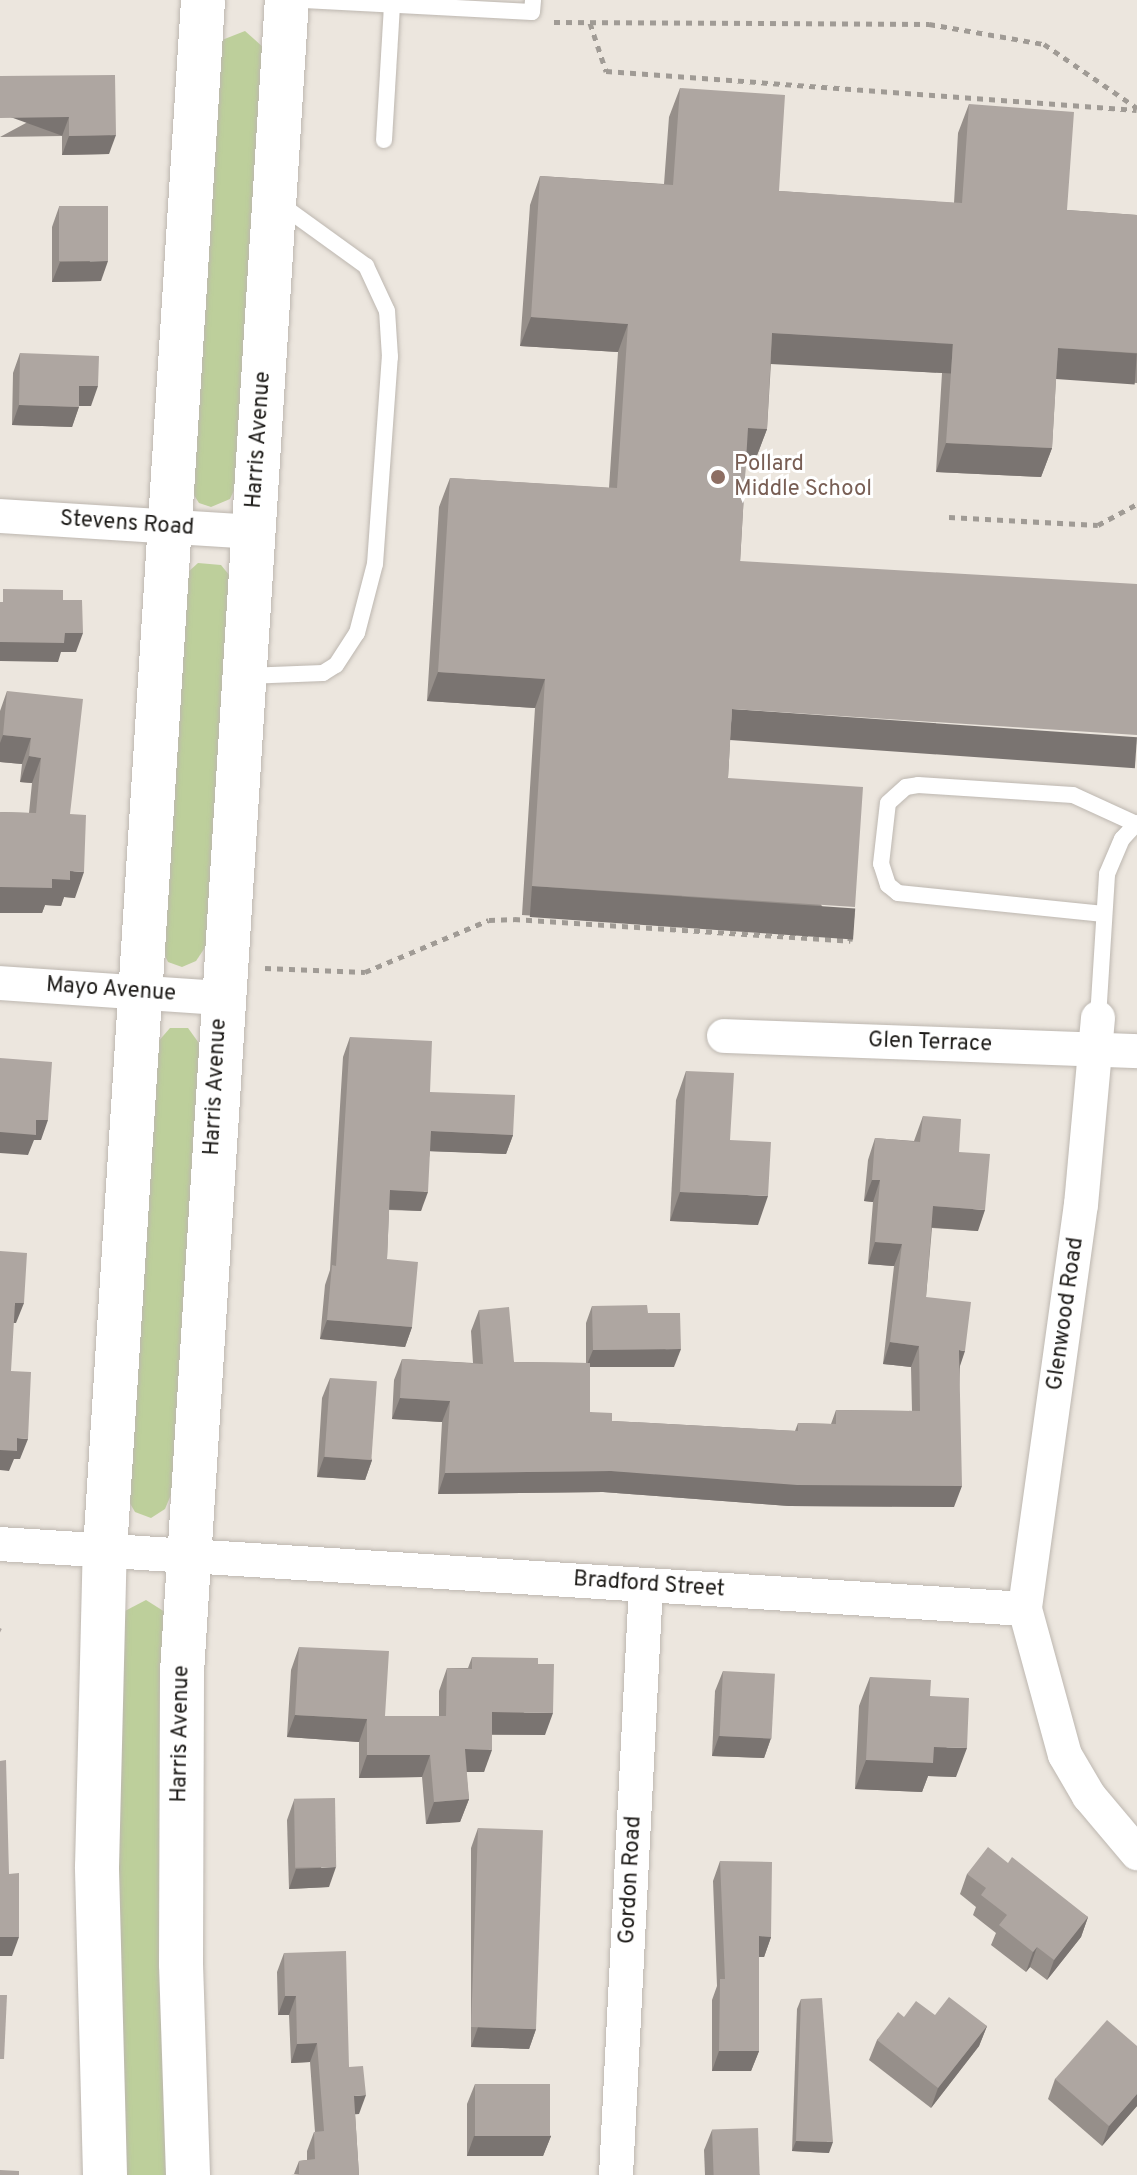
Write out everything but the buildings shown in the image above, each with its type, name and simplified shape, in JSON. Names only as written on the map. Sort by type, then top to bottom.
[{"type":"street","points":[[105,2175],[97,1867],[105,1550],[203,0]]},
{"type":"street","name":"Harris Avenue","points":[[188,2175],[180,1823],[188,1556],[222,981],[245,676],[287,0]]},
{"type":"street","name":"Stevens Road","points":[[0,516],[253,532]]},
{"type":"street","name":"Mayo Avenue","points":[[0,983],[141,993],[222,981]]},
{"type":"street","name":"Glen Terrace","points":[[724,1036],[1097,1034],[1137,1051]]},
{"type":"street","name":"Glenwood Road","points":[[1025,1609],[1081,1204],[1097,1034]]},
{"type":"street","name":"Bradford Street","points":[[0,1544],[1025,1609]]},
{"type":"street","name":"Gordon Road","points":[[616,2175],[646,1585]]},
{"type":"street","points":[[1025,1609],[1065,1755],[1089,1796],[1137,1853]]},
{"type":"lane","points":[[304,0],[392,5],[533,6]]},
{"type":"lane","points":[[384,140],[392,5]]},
{"type":"lane","points":[[245,676],[323,673],[336,665],[357,633],[375,564],[390,357],[387,311],[366,266],[274,200]]},
{"type":"lane","points":[[1097,1034],[1104,914],[1112,856],[1136,823],[1073,795],[918,785],[906,787],[888,803],[881,864],[883,875],[898,893],[1104,914]]},
{"type":"path","points":[[533,6],[546,22],[929,24],[1044,44],[1137,109]]},
{"type":"path","points":[[590,23],[606,71],[1137,109]]},
{"type":"path","points":[[949,517],[1098,525],[1137,504]]},
{"type":"path","points":[[222,981],[351,975],[489,920],[514,919],[850,941],[852,910]]},
{"type":"green space","points":[[245,31],[264,48],[237,484],[230,499],[211,507],[199,503],[192,492],[222,40]]},
{"type":"green space","points":[[198,563],[221,565],[230,576],[206,946],[196,961],[182,967],[168,962],[164,954],[187,573]]},
{"type":"green space","points":[[170,1028],[188,1028],[201,1046],[173,1490],[165,1509],[151,1518],[135,1512],[128,1500],[156,1044]]},
{"type":"green space","points":[[146,1600],[165,1612],[170,2175],[125,2175],[117,1925],[123,1612]]},
{"type":"place","name":"Pollard Middle School","points":[[718,477]]}]
